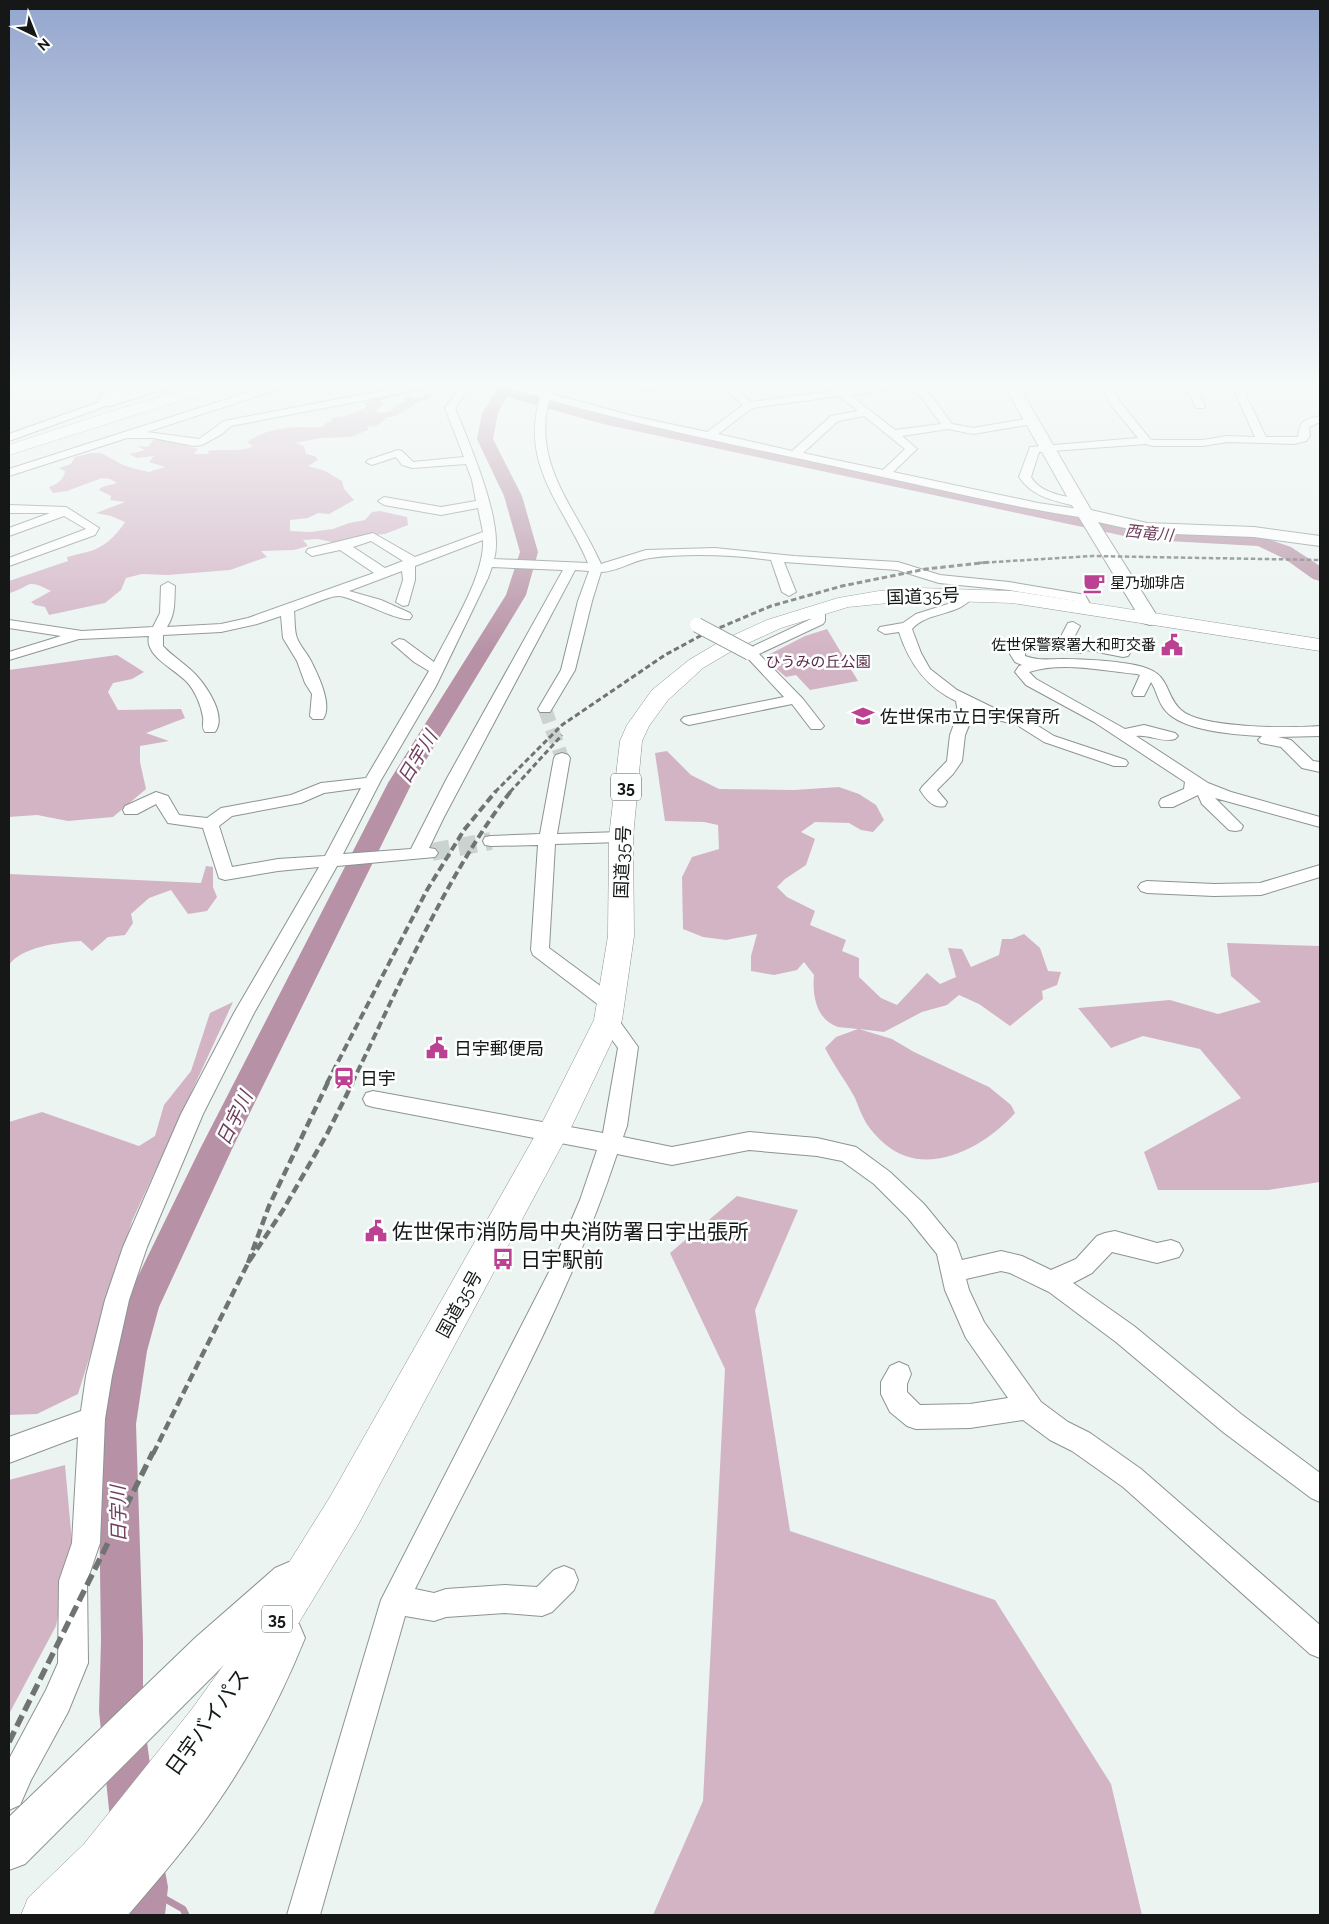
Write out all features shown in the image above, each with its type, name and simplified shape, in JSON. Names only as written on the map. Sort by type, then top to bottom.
[{"type":"highway","name":"国道35号","points":[[344,1510],[553,1132],[609,1012],[620,936],[621,837],[630,741],[638,725],[660,694],[696,664],[728,645],[774,624],[844,602],[919,594],[969,594],[1012,597],[1080,617],[1150,619],[1320,645]]},
{"type":"highway","name":"日宇バイパス","points":[[46,1915],[101,1861],[208,1725],[248,1667],[344,1510]]},
{"type":"street","points":[[9,1794],[20,1769],[57,1701],[73,1663],[73,1580],[86,1543],[92,1419],[99,1376],[117,1300],[135,1247],[192,1114],[244,1013],[332,859],[372,782],[437,670],[488,563],[490,552],[489,534],[478,480],[475,473]]},
{"type":"street","points":[[544,709],[568,670],[585,601],[596,568],[588,545],[565,510],[549,473]]},
{"type":"street","points":[[876,473],[885,474],[913,486],[1147,528],[1254,532],[1320,541]]},
{"type":"street","points":[[1026,473],[1025,477],[1027,482],[1040,492],[1087,517]]},
{"type":"street","points":[[1062,473],[1150,619]]},
{"type":"street","points":[[384,502],[441,511],[483,503]]},
{"type":"street","points":[[9,509],[62,510],[93,528],[91,532],[9,562]]},
{"type":"street","points":[[9,532],[66,512]]},
{"type":"street","points":[[9,656],[82,635],[159,630],[192,631],[221,628],[287,609],[489,534]]},
{"type":"street","points":[[312,552],[334,546],[343,546],[373,537],[410,563]]},
{"type":"street","points":[[343,546],[383,573]]},
{"type":"street","points":[[488,563],[605,568],[646,554],[715,552],[898,566],[939,579],[1010,586],[1080,598],[1080,617],[1065,642],[1123,653]]},
{"type":"street","points":[[776,557],[789,592]]},
{"type":"street","points":[[336,591],[404,609],[410,563]]},
{"type":"street","points":[[210,824],[225,874],[278,865],[332,859],[425,853],[436,814],[551,608],[571,566]]},
{"type":"street","points":[[168,586],[166,617],[154,638],[155,644],[159,650],[189,675],[199,690],[212,718],[210,729]]},
{"type":"street","points":[[885,630],[907,626],[925,615],[952,608],[969,594]]},
{"type":"street","points":[[287,609],[290,638],[304,661],[312,683],[319,694],[318,716]]},
{"type":"street","points":[[750,653],[818,621],[818,609]]},
{"type":"street","points":[[9,624],[82,635]]},
{"type":"street","points":[[697,625],[750,653],[795,699],[816,726]]},
{"type":"street","points":[[907,626],[905,629],[908,639],[936,686],[1000,716],[1022,722],[1049,739],[1120,763]]},
{"type":"street","points":[[1036,665],[1020,659],[1017,654],[1018,647],[1031,642],[1081,649],[1081,645]]},
{"type":"street","points":[[399,643],[437,670]]},
{"type":"street","points":[[1226,823],[1200,794],[1122,734],[1092,714],[1024,676],[1024,669],[1036,665],[1063,664],[1148,673],[1158,681],[1168,703],[1178,716],[1210,725],[1244,730],[1289,734],[1320,732]]},
{"type":"street","points":[[1139,693],[1148,673]]},
{"type":"street","points":[[689,720],[795,699]]},
{"type":"street","points":[[939,802],[928,790],[952,765],[957,756],[955,742],[965,717],[966,708],[963,699]]},
{"type":"street","points":[[1122,734],[1144,730],[1170,736]]},
{"type":"street","points":[[1244,730],[1246,738],[1286,743],[1308,765],[1320,768]]},
{"type":"street","points":[[303,1915],[395,1600],[507,1383],[561,1273],[591,1200],[616,1126],[628,1047],[609,1012],[540,950],[547,840],[562,758]]},
{"type":"street","points":[[131,810],[156,797],[162,800],[174,819],[210,824],[227,812],[295,799],[321,788],[372,782]]},
{"type":"street","points":[[1167,803],[1192,791],[1200,794],[1225,796],[1320,822]]},
{"type":"street","points":[[491,841],[621,837]]},
{"type":"street","points":[[1147,887],[1214,890],[1261,889],[1320,871]]},
{"type":"street","points":[[373,1099],[672,1156],[749,1141],[816,1147],[848,1153],[882,1178],[916,1211],[948,1250],[957,1290],[975,1330],[1029,1407],[1059,1430],[1081,1442],[1132,1478],[1320,1644]]},
{"type":"street","points":[[1050,1282],[1084,1266],[1105,1243],[1115,1241],[1157,1253],[1171,1250]]},
{"type":"street","points":[[953,1272],[1001,1261],[1014,1263],[1050,1282],[1125,1334],[1232,1423],[1320,1490]]},
{"type":"street","points":[[899,1374],[894,1382],[894,1394],[899,1403],[916,1417],[970,1416],[1029,1407]]},
{"type":"street","points":[[9,1450],[92,1419]]},
{"type":"street","points":[[98,1915],[147,1858],[202,1787],[258,1697],[344,1510]]},
{"type":"street","points":[[9,1848],[209,1652],[312,1562]]},
{"type":"street","points":[[395,1600],[434,1607],[446,1603],[505,1600],[542,1602],[564,1580]]},
{"type":"green space","points":[[328,473],[342,481],[344,489],[354,500],[329,514],[318,513],[308,518],[290,520],[290,531],[310,532],[333,529],[365,520],[372,512],[380,511],[407,517],[408,525],[385,534],[363,536],[336,543],[318,539],[303,540],[308,546],[294,550],[261,551],[267,557],[230,570],[168,575],[142,574],[126,578],[121,590],[105,603],[49,615],[45,607],[31,602],[51,591],[32,584],[9,593],[9,581],[68,561],[67,557],[99,548],[114,537],[125,522],[111,516],[96,513],[125,502],[110,500],[111,496],[99,490],[102,487],[117,483],[110,479],[102,478],[67,491],[53,493],[49,487],[60,481],[64,474]]},
{"type":"green space","name":"ひうみの丘公園","points":[[827,629],[858,681],[810,690],[796,675],[786,677],[767,661],[768,655],[805,636]]},
{"type":"green space","points":[[117,655],[144,672],[132,679],[113,683],[108,692],[118,710],[181,709],[185,718],[146,733],[169,741],[140,746],[140,762],[146,789],[113,817],[68,821],[37,815],[9,817],[9,670]]},
{"type":"green space","points":[[667,751],[691,775],[719,789],[794,790],[839,787],[859,794],[876,805],[884,820],[873,832],[861,830],[849,823],[815,822],[801,832],[815,839],[806,865],[785,879],[777,887],[787,897],[815,911],[810,925],[846,940],[842,951],[859,958],[859,977],[881,998],[897,1005],[927,973],[940,984],[956,977],[948,948],[962,949],[971,967],[999,955],[1002,939],[1012,939],[1024,934],[1040,948],[1048,971],[1061,972],[1057,985],[1042,991],[1043,999],[1010,1026],[979,1004],[959,995],[947,1005],[922,1012],[884,1032],[859,1029],[892,1039],[914,1052],[989,1087],[1011,1105],[1015,1113],[1003,1126],[972,1147],[955,1155],[937,1159],[919,1159],[902,1155],[886,1145],[866,1122],[855,1098],[825,1048],[836,1037],[858,1029],[838,1027],[825,1019],[817,1006],[815,998],[814,975],[804,962],[797,970],[774,975],[751,971],[751,956],[757,934],[726,940],[703,937],[683,929],[682,877],[692,857],[719,849],[718,825],[704,822],[665,821],[655,753]]},
{"type":"green space","points":[[206,866],[213,867],[213,887],[217,897],[207,911],[188,914],[171,890],[149,898],[131,914],[133,923],[125,935],[108,937],[92,951],[81,941],[52,944],[22,954],[9,965],[9,874],[201,883]]},
{"type":"green space","points":[[1227,943],[1320,946],[1320,1182],[1268,1190],[1158,1190],[1144,1152],[1241,1098],[1200,1049],[1143,1036],[1111,1048],[1078,1008],[1170,1000],[1218,1014],[1261,1002],[1231,976]]},
{"type":"green space","points":[[233,1002],[132,1221],[78,1394],[37,1414],[9,1415],[9,1122],[42,1112],[139,1146],[155,1136],[164,1105],[191,1071],[210,1013]]},
{"type":"green space","points":[[737,1196],[798,1210],[755,1310],[790,1531],[995,1600],[1111,1784],[1142,1915],[653,1915],[703,1801],[725,1369],[670,1253]]},
{"type":"green space","points":[[65,1465],[72,1542],[56,1626],[9,1714],[9,1480]]},
{"type":"waterway","name":"日宇川","points":[[141,1915],[144,1887],[137,1849],[121,1711],[122,1641],[117,1424],[129,1351],[141,1307],[216,1149],[400,783],[516,595],[529,552],[513,496],[502,473]]},
{"type":"waterway","name":"西竜川","points":[[853,473],[1129,532],[1150,535],[1259,541],[1284,550],[1320,575]]},
{"type":"waterway","points":[[144,1887],[183,1909],[186,1915]]},
{"type":"tunnel","points":[[545,709],[562,758]]},
{"type":"tunnel","points":[[432,852],[491,841]]},
{"type":"railway","points":[[985,563],[1092,556],[1320,560]]},
{"type":"railway","points":[[985,563],[990,562]]},
{"type":"railway","points":[[978,563],[985,563]]},
{"type":"railway","points":[[496,791],[562,725],[665,655],[700,636],[771,606],[842,586],[926,569],[985,563]]},
{"type":"railway","points":[[510,792],[562,735]]},
{"type":"railway","points":[[327,1083],[427,890],[464,830],[496,791]]},
{"type":"railway","points":[[352,1083],[424,933],[444,896],[487,825],[511,791]]},
{"type":"railway","points":[[248,1263],[269,1206],[328,1082]]},
{"type":"railway","points":[[248,1263],[283,1210],[327,1134],[353,1082]]},
{"type":"railway","points":[[153,1454],[248,1263]]},
{"type":"railway","points":[[9,1742],[153,1452]]},
{"type":"place","name":"星乃珈琲店","points":[[1094,583]]},
{"type":"place","name":"佐世保警察署大和町交番","points":[[1172,645]]},
{"type":"place","name":"佐世保市立日宇保育所","points":[[863,716]]},
{"type":"place","name":"日宇郵便局","points":[[437,1048]]},
{"type":"place","name":"日宇","points":[[344,1078]]},
{"type":"place","name":"佐世保市消防局中央消防署日宇出張所","points":[[376,1231]]},
{"type":"place","name":"日宇駅前","points":[[503,1259]]}]
